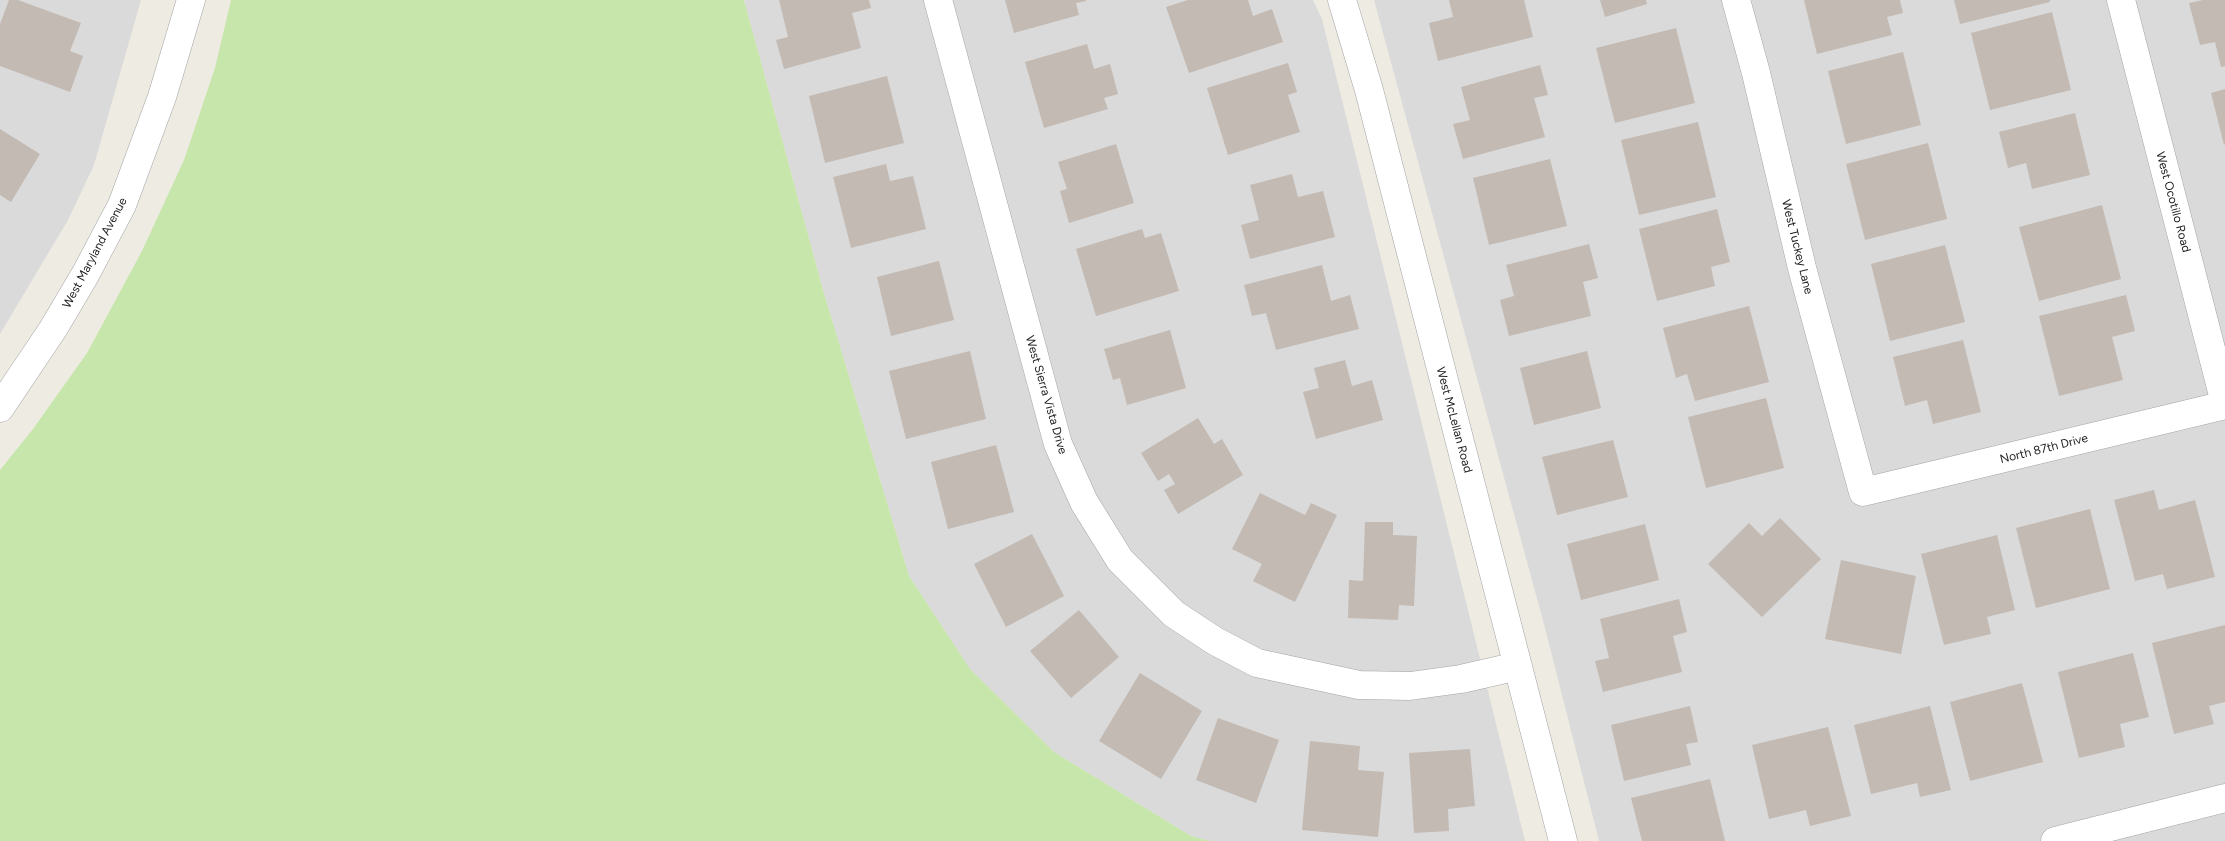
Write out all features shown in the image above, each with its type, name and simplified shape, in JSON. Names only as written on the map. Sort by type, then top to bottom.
[{"type":"street","name":"West Maryland Avenue","points":[[0,408],[54,329],[122,205],[162,98],[191,0]]},
{"type":"street","name":"West Sierra Vista Drive","points":[[938,0],[1058,444],[1084,502],[1120,560],[1174,614],[1215,641],[1257,663],[1359,685],[1410,686],[1518,666]]},
{"type":"street","name":"West McLellan Road","points":[[1342,0],[1369,90],[1563,841]]},
{"type":"street","name":"West Tuckey Lane","points":[[1736,0],[1756,73],[1802,268],[1863,492]]},
{"type":"street","name":"West Ocotillo Road","points":[[2121,0],[2225,404]]},
{"type":"street","name":"North 87th Drive","points":[[1863,492],[2225,404]]},
{"type":"street","points":[[2055,841],[2225,798]]},
{"type":"shaded area","points":[[0,0],[141,0],[94,165],[68,220],[0,334]]},
{"type":"shaded area","points":[[744,0],[1313,0],[1322,19],[1525,841],[1210,841],[1191,836],[1054,752],[970,669],[909,576],[823,290]]},
{"type":"shaded area","points":[[1374,0],[2225,0],[2225,841],[1599,841],[1545,628]]},
{"type":"green space","points":[[231,0],[744,0],[823,290],[909,576],[970,669],[1054,752],[1191,836],[1210,841],[0,841],[0,470],[33,429],[87,353],[142,251],[184,160],[215,68]]},
{"type":"building","points":[[9,0],[18,0],[81,23],[70,51],[83,56],[70,92],[0,66],[0,24]]},
{"type":"building","points":[[779,0],[869,0],[871,8],[852,13],[861,48],[784,69],[776,40],[788,37]]},
{"type":"building","points":[[1005,0],[1086,1],[1076,3],[1079,15],[1014,33]]},
{"type":"building","points":[[1188,0],[1248,0],[1253,16],[1272,9],[1283,42],[1189,73],[1166,7]]},
{"type":"building","points":[[1449,0],[1524,0],[1533,37],[1438,61],[1429,23],[1453,17]]},
{"type":"building","points":[[1600,0],[1646,0],[1647,4],[1605,17]]},
{"type":"building","points":[[1804,0],[1900,0],[1903,13],[1887,17],[1892,35],[1817,54]]},
{"type":"building","points":[[1954,0],[2050,0],[2050,2],[1960,24]]},
{"type":"building","points":[[2203,0],[2225,0],[2225,66],[2221,67],[2215,42],[2200,45],[2189,3]]},
{"type":"building","points":[[2052,12],[2071,90],[1990,110],[1971,33]]},
{"type":"building","points":[[1676,28],[1695,103],[1615,123],[1596,48]]},
{"type":"building","points":[[1087,44],[1094,69],[1110,64],[1118,94],[1104,98],[1108,109],[1044,128],[1025,62]]},
{"type":"building","points":[[1903,52],[1921,125],[1846,144],[1828,71]]},
{"type":"building","points":[[1288,63],[1297,92],[1288,95],[1300,132],[1228,155],[1207,88]]},
{"type":"building","points":[[1540,65],[1548,95],[1534,98],[1545,137],[1463,159],[1453,124],[1470,120],[1461,87]]},
{"type":"building","points":[[887,76],[904,143],[825,163],[809,96]]},
{"type":"building","points":[[2225,89],[2225,144],[2224,145],[2211,93]]},
{"type":"building","points":[[2075,113],[2090,175],[2032,189],[2026,163],[2008,168],[1999,132]]},
{"type":"building","points":[[1698,122],[1716,197],[1639,215],[1621,140]]},
{"type":"building","points":[[0,129],[40,154],[11,202],[0,195]]},
{"type":"building","points":[[1928,143],[1947,219],[1865,240],[1846,164]]},
{"type":"building","points":[[1116,144],[1134,203],[1069,223],[1060,191],[1067,189],[1058,162]]},
{"type":"building","points":[[1550,159],[1567,226],[1489,245],[1473,178]]},
{"type":"building","points":[[886,164],[890,181],[913,176],[926,229],[851,248],[833,177]]},
{"type":"building","points":[[1292,174],[1298,197],[1323,191],[1335,237],[1250,259],[1241,225],[1259,220],[1250,185]]},
{"type":"building","points":[[2102,205],[2121,279],[2039,301],[2019,227]]},
{"type":"building","points":[[1717,209],[1730,262],[1711,267],[1715,286],[1657,301],[1639,229]]},
{"type":"building","points":[[1142,229],[1145,238],[1161,233],[1179,291],[1096,316],[1076,249]]},
{"type":"building","points":[[1589,244],[1598,278],[1583,282],[1591,316],[1509,336],[1500,300],[1514,296],[1506,265]]},
{"type":"building","points":[[1945,245],[1965,322],[1890,341],[1871,264]]},
{"type":"building","points":[[939,261],[954,320],[891,336],[877,277]]},
{"type":"building","points":[[1322,265],[1331,301],[1350,295],[1359,329],[1276,350],[1266,313],[1252,316],[1244,285]]},
{"type":"building","points":[[2126,295],[2135,331],[2112,337],[2123,380],[2059,396],[2039,316]]},
{"type":"building","points":[[1749,306],[1769,382],[1695,401],[1687,374],[1676,378],[1663,328]]},
{"type":"building","points":[[1170,330],[1186,388],[1127,405],[1120,378],[1113,380],[1104,349]]},
{"type":"building","points":[[1963,340],[1981,412],[1933,424],[1927,400],[1905,406],[1893,357]]},
{"type":"building","points":[[970,351],[986,419],[906,439],[889,371]]},
{"type":"building","points":[[1587,351],[1601,408],[1534,425],[1520,368]]},
{"type":"building","points":[[1345,360],[1352,386],[1372,380],[1383,420],[1316,439],[1303,392],[1319,388],[1314,368]]},
{"type":"building","points":[[1766,398],[1784,468],[1706,488],[1688,417]]},
{"type":"building","points":[[1198,418],[1214,444],[1222,439],[1243,475],[1178,514],[1164,490],[1175,484],[1169,474],[1158,481],[1141,453]]},
{"type":"building","points":[[1613,440],[1628,497],[1557,515],[1542,457]]},
{"type":"building","points":[[996,445],[1014,512],[948,529],[931,462]]},
{"type":"building","points":[[2154,490],[2159,510],[2195,500],[2215,577],[2167,589],[2163,574],[2135,581],[2114,500]]},
{"type":"building","points":[[1260,493],[1305,515],[1311,503],[1337,515],[1295,602],[1253,581],[1262,564],[1232,549]]},
{"type":"building","points":[[2090,509],[2110,589],[2036,608],[2016,528]]},
{"type":"building","points":[[1780,518],[1821,559],[1762,617],[1708,564],[1749,523],[1762,536]]},
{"type":"building","points":[[1365,522],[1393,522],[1393,535],[1417,536],[1414,606],[1399,605],[1398,620],[1348,618],[1349,580],[1363,581]]},
{"type":"building","points":[[1645,524],[1659,580],[1581,600],[1567,544]]},
{"type":"building","points":[[1032,534],[1064,596],[1006,627],[974,564]]},
{"type":"building","points":[[1997,535],[2015,610],[1987,617],[1991,634],[1944,645],[1921,554]]},
{"type":"building","points":[[1841,560],[1916,576],[1901,654],[1825,639]]},
{"type":"building","points":[[1679,599],[1687,632],[1673,636],[1682,672],[1603,692],[1595,661],[1609,658],[1600,619]]},
{"type":"building","points":[[1079,610],[1119,657],[1071,698],[1030,651]]},
{"type":"building","points":[[2225,625],[2225,702],[2209,706],[2214,724],[2174,734],[2152,643]]},
{"type":"building","points":[[2133,653],[2149,717],[2120,724],[2125,747],[2079,758],[2058,672]]},
{"type":"building","points":[[1140,673],[1202,711],[1161,779],[1099,741]]},
{"type":"building","points":[[2022,683],[2043,762],[1970,781],[1950,702]]},
{"type":"building","points":[[1690,706],[1698,742],[1686,744],[1691,765],[1624,781],[1611,725]]},
{"type":"building","points":[[1930,706],[1951,790],[1920,797],[1917,783],[1871,794],[1854,725]]},
{"type":"building","points":[[1218,718],[1279,740],[1256,803],[1196,780]]},
{"type":"building","points":[[1828,727],[1851,816],[1810,826],[1806,810],[1769,819],[1752,745]]},
{"type":"building","points":[[1310,741],[1360,746],[1358,770],[1384,772],[1378,837],[1302,830]]},
{"type":"building","points":[[1470,749],[1475,806],[1448,809],[1449,831],[1414,833],[1409,753]]},
{"type":"building","points":[[1710,779],[1725,841],[1642,841],[1631,798]]}]
